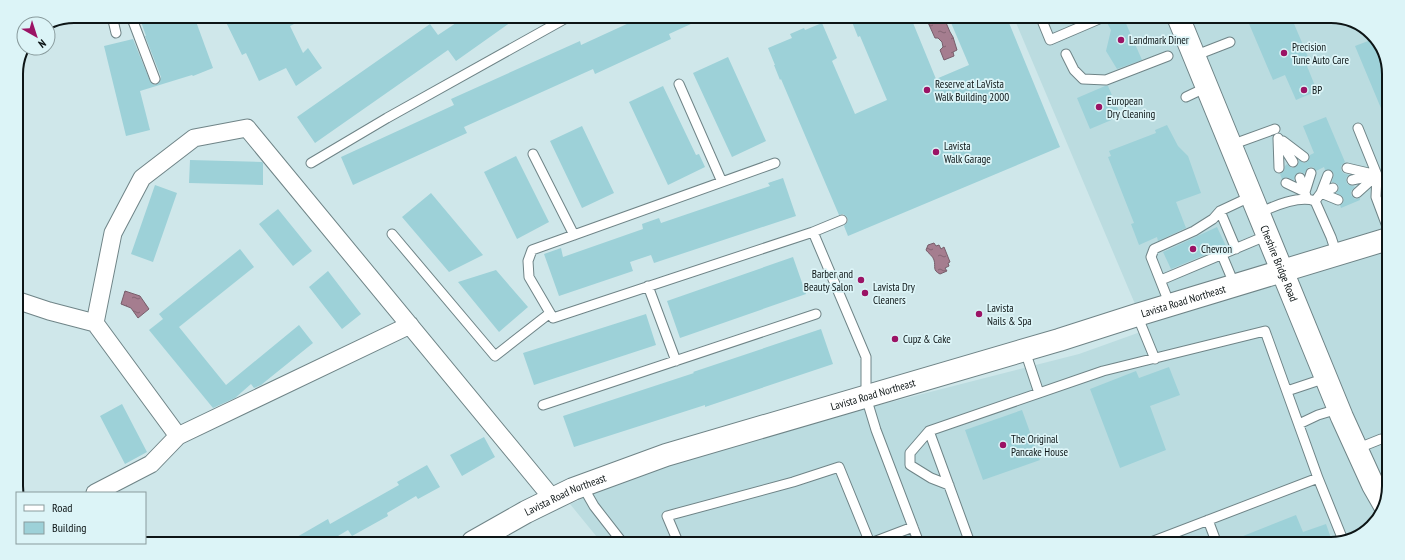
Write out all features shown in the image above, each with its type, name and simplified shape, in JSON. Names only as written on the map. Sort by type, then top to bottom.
[{"type":"main road","name":"Cheshire Bridge Road","points":[[1181,23],[1256,204],[1338,409],[1380,498]]},
{"type":"main road","name":"Lavista Road Northeast","points":[[481,537],[526,512],[582,485],[666,455],[1025,351],[1137,315],[1382,241]]},
{"type":"street","points":[[95,323],[113,233],[142,178],[194,138],[247,128],[553,499]]},
{"type":"street","points":[[23,302],[95,323],[178,436]]},
{"type":"street","points":[[97,492],[151,464],[178,436],[410,325]]},
{"type":"lane","points":[[114,23],[116,33]]},
{"type":"lane","points":[[134,23],[155,79]]},
{"type":"lane","points":[[311,163],[408,106],[557,23]]},
{"type":"lane","points":[[1043,23],[1050,40],[1090,23]]},
{"type":"lane","points":[[1194,56],[1230,42]]},
{"type":"lane","points":[[1066,54],[1074,70],[1083,79],[1106,80],[1168,56]]},
{"type":"lane","points":[[679,84],[722,182]]},
{"type":"lane","points":[[1186,97],[1207,87]]},
{"type":"lane","points":[[1358,128],[1376,175],[1376,197],[1382,213]]},
{"type":"lane","points":[[1231,146],[1275,129]]},
{"type":"lane","points":[[1278,138],[1304,158]]},
{"type":"lane","points":[[1278,138],[1293,162]]},
{"type":"lane","points":[[1278,138],[1279,168]]},
{"type":"lane","points":[[533,154],[574,235]]},
{"type":"lane","points":[[775,163],[532,250],[528,261],[530,277],[553,318],[813,232],[842,220]]},
{"type":"lane","points":[[1347,168],[1376,175]]},
{"type":"lane","points":[[1309,197],[1311,173]]},
{"type":"lane","points":[[1321,193],[1328,175]]},
{"type":"lane","points":[[1352,180],[1376,175]]},
{"type":"lane","points":[[1357,192],[1376,175]]},
{"type":"lane","points":[[1300,178],[1331,237],[1337,255]]},
{"type":"lane","points":[[1286,183],[1309,197]]},
{"type":"lane","points":[[1170,305],[1161,280],[1150,257],[1154,249],[1194,234],[1213,219],[1220,211],[1256,204],[1277,205],[1309,197],[1333,188]]},
{"type":"lane","points":[[1321,193],[1338,200]]},
{"type":"lane","points":[[1220,211],[1236,249]]},
{"type":"lane","points":[[813,232],[866,357],[866,397],[876,430],[917,537]]},
{"type":"lane","points":[[392,234],[495,356],[550,313]]},
{"type":"lane","points":[[1161,280],[1190,265],[1222,255],[1268,235]]},
{"type":"lane","points":[[1222,255],[1235,286]]},
{"type":"lane","points":[[648,286],[676,361]]},
{"type":"lane","points":[[543,405],[816,314]]},
{"type":"lane","points":[[1137,315],[1155,359]]},
{"type":"lane","points":[[949,485],[931,478],[910,465],[910,453],[929,430],[1104,371],[1265,330],[1318,478],[1341,536]]},
{"type":"lane","points":[[1025,351],[1039,393]]},
{"type":"lane","points":[[1287,391],[1326,378]]},
{"type":"lane","points":[[1299,424],[1338,409]]},
{"type":"lane","points":[[929,430],[968,537]]},
{"type":"lane","points":[[1356,449],[1381,439]]},
{"type":"lane","points":[[676,537],[667,516],[793,482],[839,467],[868,537]]},
{"type":"lane","points":[[1164,537],[1318,478]]},
{"type":"lane","points":[[582,485],[594,506],[618,537]]},
{"type":"lane","points":[[1208,520],[1214,537]]},
{"type":"lane","points":[[887,537],[913,527]]},
{"type":"shaded area","points":[[1016,23],[1331,23],[1341,24],[1353,28],[1362,34],[1367,38],[1377,52],[1382,71],[1382,486],[1381,496],[1377,508],[1362,526],[1353,532],[1341,536],[1331,537],[597,537],[570,504],[676,457],[1079,354],[1146,330]]},
{"type":"water","points":[[928,23],[946,23],[957,50],[953,52],[954,56],[944,60],[940,50],[943,47],[942,42],[938,38],[935,38]]},
{"type":"water","points":[[934,243],[936,246],[939,245],[941,249],[944,247],[950,262],[948,263],[949,266],[945,268],[947,271],[940,274],[935,270],[935,262],[926,250],[928,245]]},
{"type":"water","points":[[125,291],[140,296],[149,309],[138,318],[131,308],[121,304]]},
{"type":"building","points":[[141,23],[197,23],[213,68],[193,76],[192,75],[140,91],[150,130],[126,136],[104,46],[133,39],[150,81],[154,85],[159,83],[161,77]]},
{"type":"building","points":[[226,23],[296,23],[290,26],[303,53],[308,48],[322,68],[296,86],[286,68],[259,81],[246,53],[242,55]]},
{"type":"building","points":[[456,23],[510,23],[456,61],[448,50],[315,143],[297,117],[430,24],[438,35]]},
{"type":"building","points":[[629,23],[693,23],[669,34],[671,39],[595,74],[593,69],[464,127],[467,133],[353,185],[341,157],[454,105],[451,99],[580,41],[581,45]]},
{"type":"building","points":[[822,23],[837,58],[832,61],[855,114],[887,100],[860,36],[858,37],[852,23],[913,23],[936,79],[969,65],[951,23],[1009,23],[1060,147],[848,236],[844,226],[848,221],[847,217],[843,214],[839,215],[781,79],[780,80],[768,48],[792,38],[790,34]]},
{"type":"building","name":"Landmark Diner","points":[[1107,23],[1126,23],[1142,60],[1117,69],[1106,51],[1111,30]]},
{"type":"building","points":[[1249,23],[1294,23],[1311,64],[1307,66],[1317,91],[1296,100],[1285,75],[1273,80]]},
{"type":"building","points":[[1369,41],[1377,52],[1382,71],[1382,111],[1355,46]]},
{"type":"building","points":[[728,57],[766,141],[732,157],[693,73]]},
{"type":"building","points":[[663,86],[696,155],[699,154],[705,167],[668,185],[629,102]]},
{"type":"building","name":"European Dry Cleaning","points":[[1108,86],[1121,116],[1090,129],[1077,98]]},
{"type":"building","name":"BP","points":[[1326,117],[1345,162],[1341,166],[1341,170],[1343,173],[1349,175],[1346,178],[1347,184],[1355,187],[1351,191],[1351,195],[1355,199],[1360,198],[1360,200],[1341,208],[1340,205],[1343,203],[1344,199],[1336,193],[1339,186],[1332,182],[1334,174],[1331,170],[1325,170],[1324,167],[1316,171],[1313,167],[1309,167],[1304,174],[1301,172],[1296,174],[1294,180],[1286,177],[1282,179],[1280,174],[1284,171],[1287,164],[1294,168],[1298,165],[1299,160],[1304,163],[1308,161],[1310,155],[1314,153],[1303,126]]},
{"type":"building","points":[[1167,125],[1178,146],[1188,156],[1201,193],[1176,202],[1186,228],[1158,241],[1157,237],[1139,245],[1131,224],[1134,223],[1108,157],[1111,156],[1109,151],[1156,133],[1155,130]]},
{"type":"building","points":[[582,126],[614,193],[582,208],[550,141]]},
{"type":"building","points":[[516,156],[549,222],[517,239],[484,172]]},
{"type":"building","points":[[190,160],[262,162],[263,185],[189,183]]},
{"type":"building","points":[[783,178],[796,216],[654,263],[651,255],[630,262],[633,271],[559,296],[544,254],[561,248],[563,257],[643,229],[642,224],[659,218],[661,223],[770,186],[768,183]]},
{"type":"building","points":[[155,185],[177,193],[153,262],[131,254]]},
{"type":"building","points":[[431,193],[483,255],[449,272],[402,217]]},
{"type":"building","points":[[278,209],[312,251],[293,266],[259,224]]},
{"type":"building","name":"Chevron","points":[[1217,227],[1226,246],[1171,269],[1163,252]]},
{"type":"building","points":[[240,249],[254,267],[179,327],[226,385],[299,325],[313,343],[261,385],[254,388],[251,384],[235,398],[213,408],[149,330],[163,319],[159,314]]},
{"type":"building","points":[[793,257],[806,294],[680,338],[667,301]]},
{"type":"building","points":[[496,270],[528,307],[499,332],[458,282]]},
{"type":"building","points":[[328,271],[361,314],[342,329],[309,287]]},
{"type":"building","points":[[646,314],[656,345],[534,385],[523,353]]},
{"type":"building","points":[[821,329],[833,364],[705,407],[705,405],[574,447],[563,416]]},
{"type":"building","points":[[1169,367],[1180,395],[1150,406],[1166,450],[1120,468],[1090,389],[1136,371],[1139,378]]},
{"type":"building","points":[[122,404],[147,452],[125,464],[100,416]]},
{"type":"building","name":"The Original Pancake House","points":[[1022,410],[1040,460],[983,480],[965,430]]},
{"type":"building","points":[[484,437],[495,457],[462,476],[450,455]]},
{"type":"building","points":[[427,465],[440,487],[418,499],[416,496],[387,513],[388,516],[352,536],[348,530],[336,537],[297,537],[328,519],[330,524],[399,485],[397,482]]},
{"type":"building","points":[[1296,515],[1303,532],[1326,524],[1331,537],[1241,537]]},
{"type":"place","name":"Landmark Diner","points":[[1121,40]]},
{"type":"place","name":"Precision Tune Auto Care","points":[[1284,53]]},
{"type":"place","name":"Reserve at LaVista Walk Building 2000","points":[[927,90]]},
{"type":"place","name":"BP","points":[[1304,90]]},
{"type":"place","name":"European Dry Cleaning","points":[[1099,107]]},
{"type":"place","name":"Lavista Walk Garage","points":[[936,152]]},
{"type":"place","name":"Chevron","points":[[1193,249]]},
{"type":"place","name":"Barber and Beauty Salon","points":[[861,280]]},
{"type":"place","name":"Lavista Dry Cleaners","points":[[865,293]]},
{"type":"place","name":"Lavista Nails & Spa","points":[[979,314]]},
{"type":"place","name":"Cupz & Cake","points":[[895,339]]},
{"type":"place","name":"The Original Pancake House","points":[[1003,445]]}]
